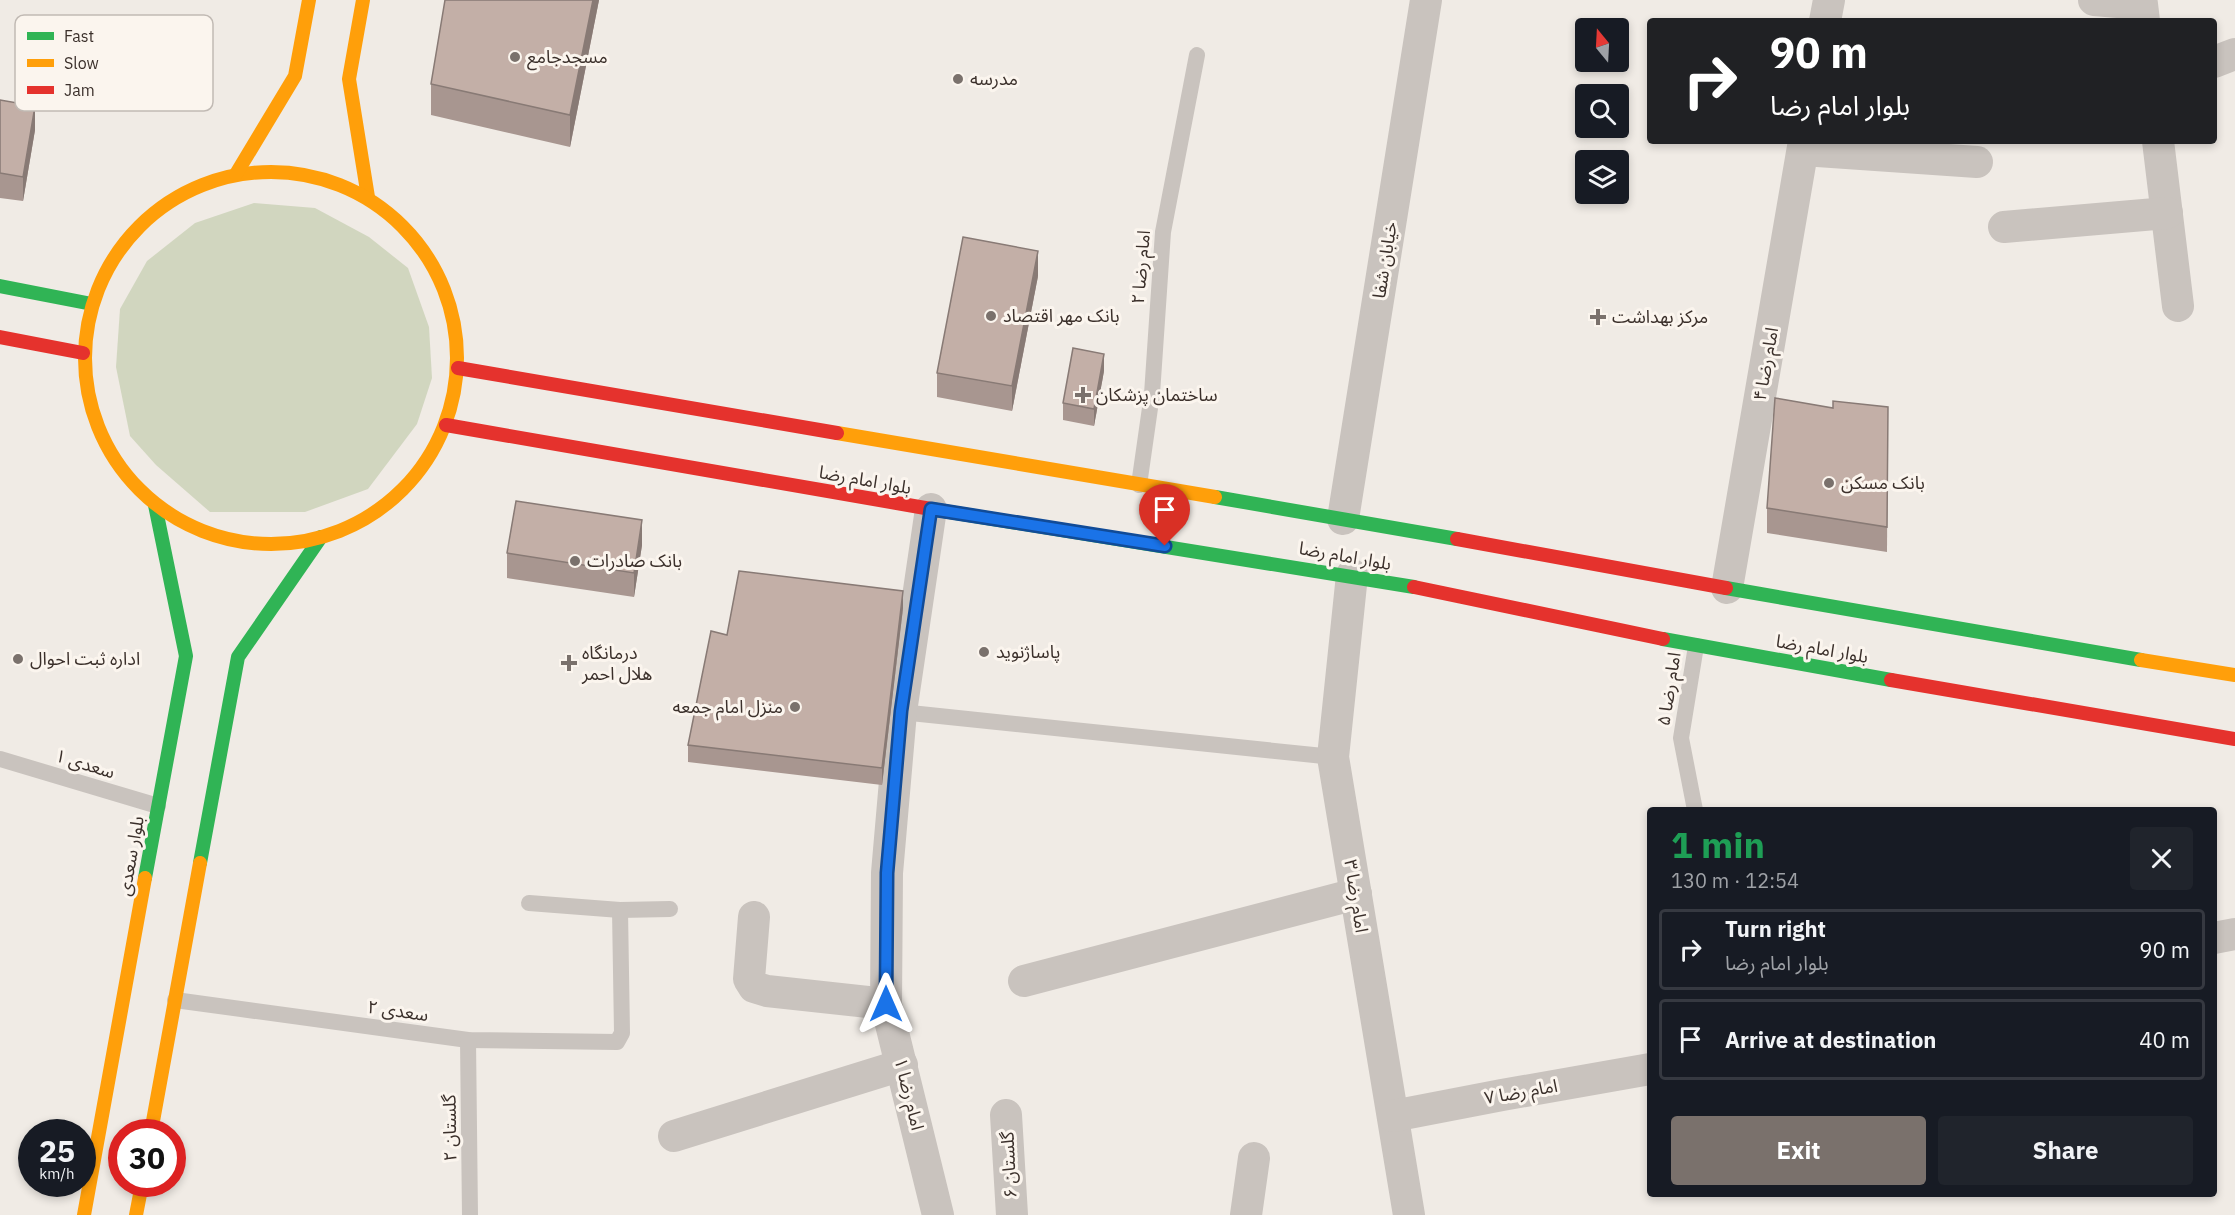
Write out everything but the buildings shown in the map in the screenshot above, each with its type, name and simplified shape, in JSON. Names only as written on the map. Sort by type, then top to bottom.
[{"type":"main road","points":[[236,174],[296,76],[309,0]]},
{"type":"main road","points":[[363,0],[349,80],[368,197]]},
{"type":"main road","points":[[304,173],[368,197],[418,241],[450,301],[458,368],[446,425],[417,475],[374,513],[321,537],[263,544],[206,533],[155,505],[116,462],[91,410],[84,353],[92,304],[122,243],[173,198],[236,174],[304,173]]},
{"type":"main road","points":[[0,286],[92,304]]},
{"type":"main road","points":[[0,337],[84,353]]},
{"type":"main road","name":"بلوار امام رضا","points":[[458,368],[1343,519],[2040,644],[2235,675]]},
{"type":"main road","name":"بلوار امام رضا","points":[[446,425],[931,509],[1352,575],[1696,646],[2235,739]]},
{"type":"main road","name":"بلوار سعدی","points":[[84,1215],[186,657],[155,505]]},
{"type":"main road","points":[[153,1119],[238,657],[321,537]]},
{"type":"main road","points":[[136,1215],[139,1197]]},
{"type":"street","name":"خیابان شفا","points":[[1343,519],[1426,0]]},
{"type":"street","points":[[1826,18],[1829,0]]},
{"type":"street","points":[[2094,0],[2143,8]]},
{"type":"street","points":[[2217,61],[2235,54]]},
{"type":"street","points":[[2158,144],[2178,306]]},
{"type":"street","points":[[1804,145],[1977,162]]},
{"type":"street","name":"امام رضا ۴","points":[[1727,588],[1804,145]]},
{"type":"street","points":[[2004,227],[2167,213]]},
{"type":"street","name":"امام رضا ۱","points":[[931,509],[901,711],[887,873],[886,1004],[938,1214]]},
{"type":"street","name":"امام رضا ۳","points":[[1352,575],[1334,757],[1409,1215]]},
{"type":"street","points":[[1024,981],[1356,894]]},
{"type":"street","points":[[754,917],[749,979],[754,987],[767,991],[886,1004]]},
{"type":"street","points":[[2217,937],[2235,934]]},
{"type":"street","points":[[674,1136],[902,1065]]},
{"type":"street","name":"امام رضا ۷","points":[[1393,1116],[1647,1070]]},
{"type":"street","name":"گلستان ۶","points":[[1006,1115],[1012,1215]]},
{"type":"street","points":[[1246,1215],[1254,1158]]},
{"type":"lane","name":"امام رضا ۲","points":[[1139,484],[1152,394],[1162,232],[1197,55]]},
{"type":"lane","name":"امام رضا ۵","points":[[1694,807],[1681,738],[1696,646]]},
{"type":"lane","points":[[901,711],[1334,757]]},
{"type":"lane","name":"سعدی ۱","points":[[0,759],[158,806]]},
{"type":"lane","points":[[530,903],[620,910],[670,909]]},
{"type":"lane","name":"سعدی ۲","points":[[175,1000],[468,1040],[617,1042],[622,1033],[620,910]]},
{"type":"lane","name":"گلستان ۲","points":[[468,1040],[470,1215]]},
{"type":"green space","points":[[254,203],[315,208],[369,237],[408,268],[429,327],[432,378],[417,424],[368,489],[305,512],[210,512],[156,465],[130,436],[116,367],[120,309],[147,261],[195,223]]},
{"type":"traffic: fast","points":[[0,286],[92,304]]},
{"type":"traffic: fast","points":[[1215,497],[1457,539]]},
{"type":"traffic: fast","points":[[145,878],[186,656],[155,505]]},
{"type":"traffic: fast","points":[[931,509],[1414,587]]},
{"type":"traffic: fast","points":[[200,863],[238,657],[321,537]]},
{"type":"traffic: fast","points":[[1726,588],[2141,660]]},
{"type":"traffic: fast","points":[[1663,639],[1891,680]]},
{"type":"traffic: slow","points":[[236,174],[295,76],[309,0]]},
{"type":"traffic: slow","points":[[363,0],[349,79],[368,197]]},
{"type":"traffic: slow","points":[[271,172],[307,176],[342,187],[374,204],[402,227],[425,255],[442,287],[453,322],[457,358],[453,394],[442,429],[425,461],[402,489],[374,512],[342,529],[307,540],[271,544],[235,540],[200,529],[168,512],[140,489],[117,461],[100,429],[89,394],[85,358],[89,322],[100,287],[117,255],[140,227],[168,204],[200,187],[235,176],[271,172]]},
{"type":"traffic: slow","points":[[837,433],[1215,497]]},
{"type":"traffic: slow","points":[[2141,660],[2235,675]]},
{"type":"traffic: slow","points":[[153,1119],[200,863]]},
{"type":"traffic: slow","points":[[84,1215],[145,878]]},
{"type":"traffic: slow","points":[[136,1215],[139,1197]]},
{"type":"traffic: jam","points":[[0,337],[83,353]]},
{"type":"traffic: jam","points":[[458,368],[837,433]]},
{"type":"traffic: jam","points":[[446,425],[931,509]]},
{"type":"traffic: jam","points":[[1457,539],[1726,588]]},
{"type":"traffic: jam","points":[[1414,587],[1663,639]]},
{"type":"traffic: jam","points":[[1891,680],[2235,739]]},
{"type":"place","name":"مسجدجامع","points":[[515,57]]},
{"type":"place","name":"مدرسه","points":[[958,79]]},
{"type":"place","name":"بانک مهر اقتصاد","points":[[991,316]]},
{"type":"place","name":"مرکز بهداشت","points":[[1598,317]]},
{"type":"place","name":"ساختمان پزشکان","points":[[1083,395]]},
{"type":"place","name":"بانک مسکن","points":[[1829,483]]},
{"type":"place","name":"بانک صادرات","points":[[575,561]]},
{"type":"place","name":"پاساژنوید","points":[[984,652]]},
{"type":"place","name":"اداره ثبت احوال","points":[[18,659]]},
{"type":"place","name":"درمانگاه هلال احمر","points":[[569,663]]},
{"type":"place","name":"منزل امام جمعه","points":[[795,707]]},
{"type":"route","points":[[886,1004],[887,873],[901,711],[931,509],[1165,546]]}]
